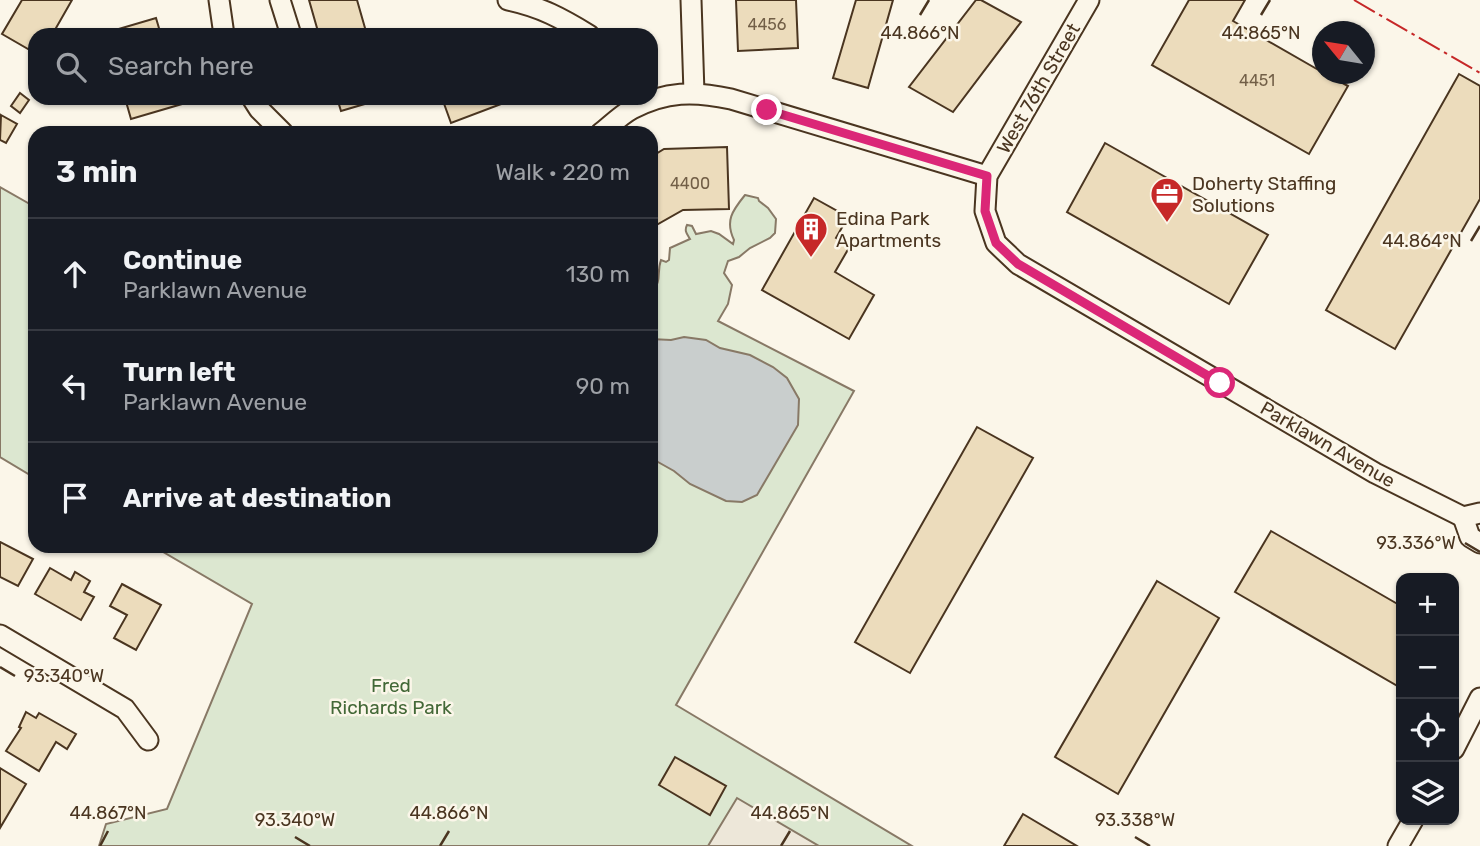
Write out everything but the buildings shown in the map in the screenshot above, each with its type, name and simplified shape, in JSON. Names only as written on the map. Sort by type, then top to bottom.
[{"type":"street","points":[[219,0],[223,28]]},
{"type":"street","points":[[280,0],[288,28]]},
{"type":"street","points":[[508,0],[528,4],[556,15],[577,28]]},
{"type":"street","points":[[691,0],[694,93]]},
{"type":"street","name":"West 76th Street","points":[[987,176],[1089,0]]},
{"type":"street","points":[[658,95],[694,93],[731,99],[987,176]]},
{"type":"street","points":[[257,105],[276,126]]},
{"type":"street","points":[[610,126],[638,105]]},
{"type":"street","name":"Parklawn Avenue","points":[[987,176],[985,211],[996,243],[1018,264],[1375,473],[1472,515],[1470,537],[1480,543]]},
{"type":"street","points":[[3,643],[125,709],[148,740]]},
{"type":"street","points":[[1459,739],[1480,698]]},
{"type":"street","points":[[1398,846],[1410,825]]},
{"type":"green space","points":[[0,187],[28,203],[28,474],[0,457]]},
{"type":"green space","name":"Fred Richards Park","points":[[745,195],[758,198],[776,219],[775,233],[739,257],[728,261],[724,273],[732,285],[728,304],[718,321],[854,391],[676,705],[912,846],[99,846],[106,824],[167,809],[252,604],[165,553],[658,553],[658,281],[661,260],[669,260],[670,248],[690,239],[686,231],[687,225],[692,226],[696,234],[711,231],[733,244],[730,222]]},
{"type":"shaded area","points":[[684,337],[706,340],[720,348],[750,355],[787,378],[799,399],[798,425],[757,495],[742,502],[726,501],[690,484],[658,462],[658,339]]},
{"type":"shaded area","points":[[737,798],[819,846],[708,846]]},
{"type":"power","points":[[1354,0],[1480,73]]},
{"type":"place","name":"Doherty Staffing Solutions","points":[[1167,224]]},
{"type":"place","name":"Edina Park Apartments","points":[[811,259]]},
{"type":"route","points":[[767,110],[987,176],[985,211],[996,243],[1018,264],[1220,383]]}]
